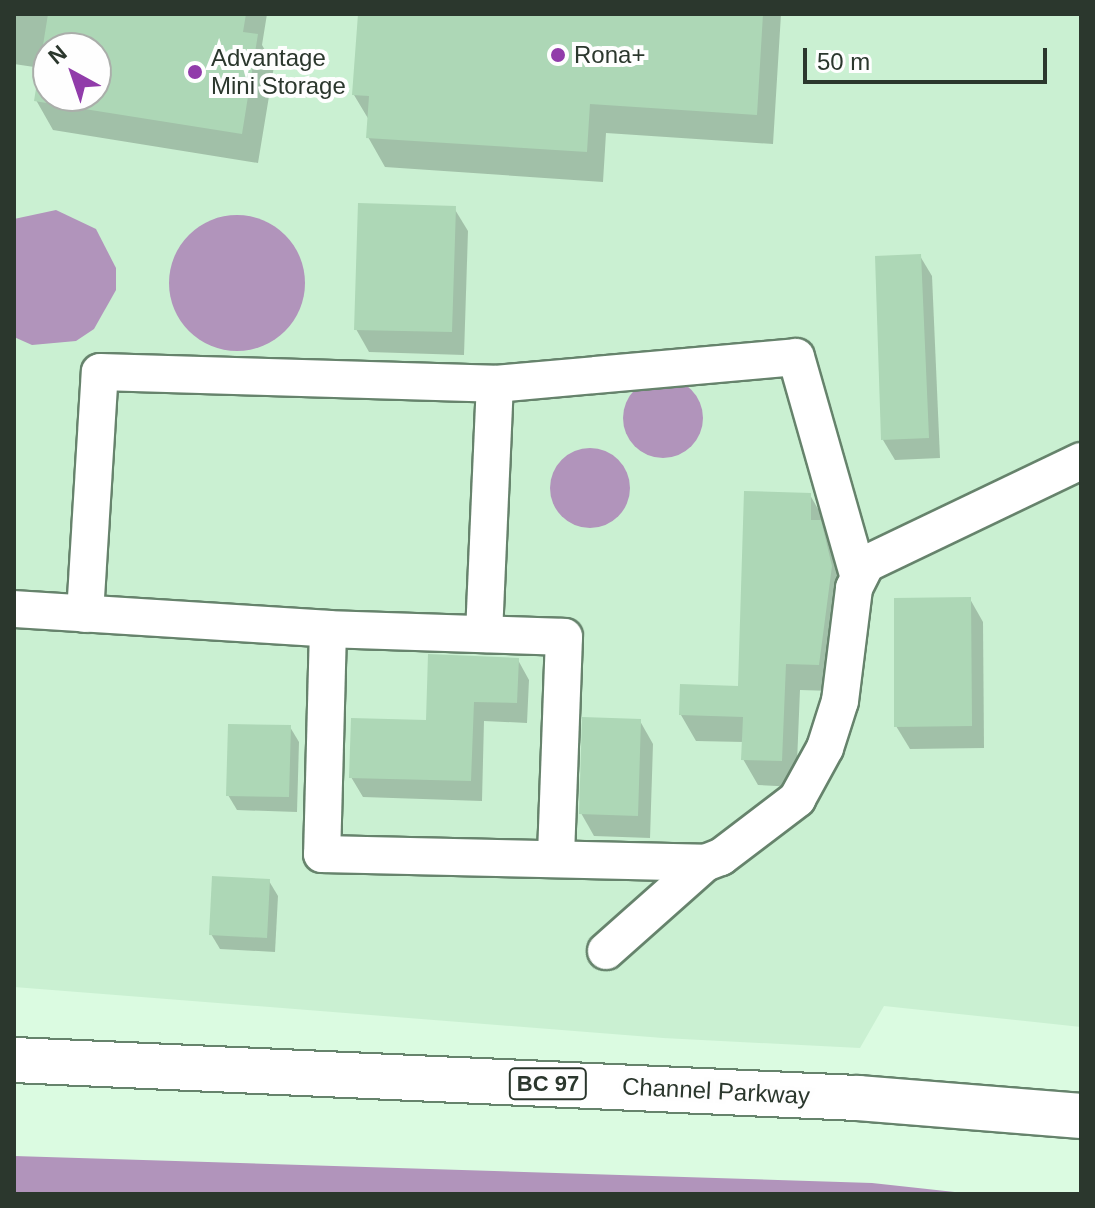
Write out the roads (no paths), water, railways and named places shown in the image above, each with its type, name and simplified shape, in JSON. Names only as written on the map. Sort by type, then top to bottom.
[{"type":"highway","name":"Channel Parkway","points":[[14,1060],[858,1098],[1081,1116]]},
{"type":"street","points":[[85,614],[100,372],[495,384],[796,357],[858,574],[840,701],[825,748],[797,799],[721,857],[705,863],[606,951]]},
{"type":"street","points":[[484,634],[495,384]]},
{"type":"street","points":[[858,574],[880,554],[1081,461]]},
{"type":"street","points":[[14,609],[328,629],[564,637],[556,859]]},
{"type":"street","points":[[328,629],[322,854],[705,863]]},
{"type":"place","name":"Rona+","points":[[558,55]]},
{"type":"place","name":"Advantage Mini Storage","points":[[195,72]]}]
